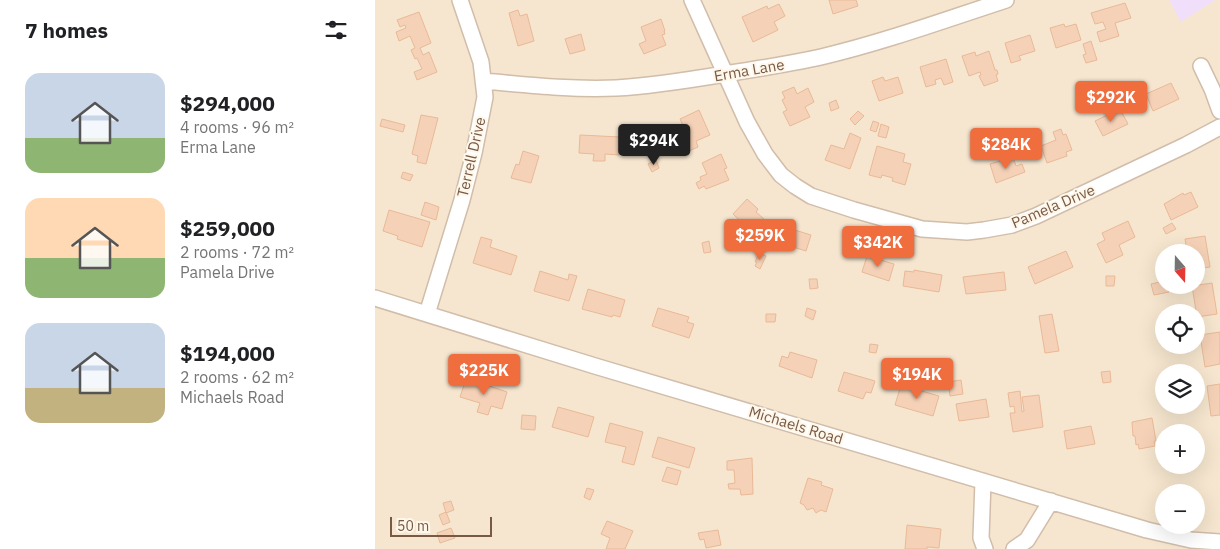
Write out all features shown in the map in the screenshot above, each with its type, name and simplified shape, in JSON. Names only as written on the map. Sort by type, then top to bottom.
[{"type":"street","name":"Terrell Drive","points":[[427,314],[462,200],[485,97],[481,62],[460,0]]},
{"type":"street","name":"Pamela Drive","points":[[692,0],[747,122],[765,154],[781,174],[811,196],[922,229],[967,232],[997,228],[1036,216],[1220,127]]},
{"type":"street","name":"Erma Lane","points":[[484,81],[559,88],[614,88],[648,86],[772,67],[823,56],[911,31],[1006,0]]},
{"type":"street","points":[[1201,66],[1220,111]]},
{"type":"street","name":"Michaels Road","points":[[375,298],[1147,530],[1191,540],[1220,542]]},
{"type":"street","points":[[983,481],[981,538],[985,549]]},
{"type":"street","points":[[1014,549],[1027,540],[1051,501]]},
{"type":"shaded area","points":[[375,0],[1220,0],[1220,549],[375,549]]},
{"type":"shaded area","points":[[1169,0],[1215,0],[1181,22]]},
{"type":"building","points":[[829,0],[856,0],[858,6],[833,14]]},
{"type":"building","points":[[1125,3],[1131,18],[1115,23],[1119,36],[1100,42],[1097,32],[1106,29],[1103,22],[1095,24],[1091,13]]},
{"type":"building","points":[[779,4],[785,16],[774,22],[778,30],[753,42],[742,17],[767,6],[768,9]]},
{"type":"building","points":[[518,10],[520,16],[527,14],[534,41],[518,46],[509,13]]},
{"type":"building","points":[[419,12],[431,43],[420,48],[423,55],[429,52],[437,72],[417,80],[414,72],[422,69],[411,50],[415,48],[410,36],[399,41],[396,32],[406,28],[405,25],[400,27],[397,20]]},
{"type":"building","points":[[661,19],[665,31],[665,34],[662,35],[666,45],[644,54],[639,44],[646,41],[641,27]]},
{"type":"building","points":[[1064,24],[1065,27],[1076,24],[1081,40],[1056,48],[1050,28]]},
{"type":"building","points":[[581,34],[585,50],[570,54],[565,39]]},
{"type":"building","points":[[1030,35],[1035,51],[1019,56],[1021,60],[1011,63],[1005,43]]},
{"type":"building","points":[[1091,41],[1097,60],[1086,63],[1083,55],[1086,54],[1083,44]]},
{"type":"building","points":[[989,51],[995,70],[997,70],[998,81],[984,86],[979,76],[981,75],[980,72],[969,76],[962,56],[975,52],[976,56]]},
{"type":"building","points":[[946,59],[953,82],[944,85],[941,78],[935,80],[936,84],[926,87],[920,67]]},
{"type":"building","points":[[883,77],[885,81],[898,77],[903,93],[879,101],[872,81]]},
{"type":"building","points":[[1171,83],[1179,99],[1153,111],[1146,94]]},
{"type":"building","points":[[794,87],[797,94],[808,88],[814,102],[805,107],[810,117],[790,126],[783,112],[787,110],[782,100],[785,98],[782,92]]},
{"type":"building","points":[[836,100],[839,108],[831,111],[829,103]]},
{"type":"building","points":[[1120,109],[1128,124],[1103,136],[1095,121]]},
{"type":"building","points":[[699,110],[710,135],[696,141],[698,147],[684,153],[681,145],[688,142],[685,136],[678,140],[675,132],[684,128],[680,119]]},
{"type":"building","points":[[858,111],[864,116],[855,125],[850,119]]},
{"type":"building","points":[[421,115],[438,118],[426,164],[417,162],[418,156],[412,154]]},
{"type":"building","points":[[382,119],[405,125],[403,132],[380,126]]},
{"type":"building","points":[[873,121],[879,123],[876,132],[870,130]]},
{"type":"building","points":[[881,124],[889,127],[886,138],[878,136]]},
{"type":"building","points":[[1061,129],[1063,135],[1066,134],[1072,150],[1066,152],[1067,156],[1047,163],[1041,146],[1056,140],[1053,132]]},
{"type":"building","points":[[649,132],[652,140],[643,144],[639,136]]},
{"type":"building","points":[[850,133],[861,138],[850,169],[825,160],[831,145],[844,149]]},
{"type":"building","points":[[580,135],[620,137],[619,155],[605,154],[605,161],[593,161],[594,154],[579,153]]},
{"type":"building","points":[[877,146],[905,154],[903,162],[911,164],[905,185],[892,181],[893,178],[882,175],[881,178],[869,175]]},
{"type":"building","points":[[523,151],[539,156],[531,183],[511,178],[516,164],[519,165]]},
{"type":"building","points":[[721,154],[727,168],[724,169],[729,180],[706,189],[704,186],[699,189],[696,183],[701,180],[700,177],[707,174],[702,163]]},
{"type":"building","points":[[1013,157],[1016,166],[1022,164],[1025,172],[996,183],[990,164]]},
{"type":"building","points":[[656,160],[659,168],[652,172],[648,164]]},
{"type":"building","points":[[403,172],[413,175],[410,181],[401,178]]},
{"type":"building","points":[[1191,192],[1198,207],[1171,220],[1164,204],[1183,193],[1184,195]]},
{"type":"building","points":[[747,199],[758,209],[756,212],[764,219],[752,232],[733,214]]},
{"type":"building","points":[[425,202],[439,207],[436,220],[421,215]]},
{"type":"building","points":[[389,210],[430,222],[422,247],[397,239],[398,236],[383,231]]},
{"type":"building","points":[[1128,221],[1135,237],[1119,245],[1123,255],[1106,263],[1097,244],[1105,240],[1102,233]]},
{"type":"building","points":[[1172,223],[1176,229],[1166,234],[1163,228]]},
{"type":"building","points":[[785,227],[811,235],[806,251],[790,246],[789,250],[779,247]]},
{"type":"building","points":[[1205,236],[1210,267],[1205,268],[1205,244],[1186,244],[1185,239]]},
{"type":"building","points":[[481,237],[492,240],[490,247],[517,256],[511,275],[473,263]]},
{"type":"building","points":[[709,241],[711,252],[704,253],[702,243]]},
{"type":"building","points":[[1066,251],[1073,267],[1035,284],[1028,267]]},
{"type":"building","points":[[759,253],[766,256],[760,269],[755,266]]},
{"type":"building","points":[[867,256],[894,264],[889,281],[862,272]]},
{"type":"building","points":[[914,270],[942,275],[939,292],[903,286],[905,271],[914,272]]},
{"type":"building","points":[[540,271],[568,280],[569,274],[577,276],[569,301],[534,291]]},
{"type":"building","points":[[1004,272],[1006,290],[966,294],[963,277]]},
{"type":"building","points":[[1106,276],[1115,276],[1114,286],[1106,286]]},
{"type":"building","points":[[809,279],[817,279],[818,288],[810,289]]},
{"type":"building","points":[[1155,283],[1155,294],[1159,294],[1154,295],[1151,284]]},
{"type":"building","points":[[1212,283],[1217,314],[1205,316],[1205,304],[1195,304],[1193,294],[1205,294],[1205,284]]},
{"type":"building","points":[[588,289],[625,300],[620,317],[613,315],[612,317],[582,309]]},
{"type":"building","points":[[658,308],[689,317],[687,322],[694,324],[689,338],[652,326]]},
{"type":"building","points":[[807,308],[816,311],[813,320],[805,316]]},
{"type":"building","points":[[766,314],[776,314],[775,322],[766,322]]},
{"type":"building","points":[[1052,314],[1059,351],[1045,353],[1039,316]]},
{"type":"building","points":[[1220,332],[1220,364],[1205,367],[1203,354],[1205,354],[1205,334]]},
{"type":"building","points":[[870,344],[878,345],[876,353],[869,352]]},
{"type":"building","points":[[790,352],[817,360],[812,378],[779,366],[782,356],[788,358]]},
{"type":"building","points":[[1110,371],[1111,382],[1103,383],[1101,372]]},
{"type":"building","points":[[844,372],[875,381],[871,393],[866,392],[863,399],[838,391]]},
{"type":"building","points":[[961,380],[963,394],[950,396],[948,382]]},
{"type":"building","points":[[475,381],[507,392],[502,409],[491,406],[488,415],[477,412],[480,403],[460,397],[465,382],[474,385]]},
{"type":"building","points":[[1220,384],[1220,415],[1211,416],[1207,386]]},
{"type":"building","points":[[901,385],[939,396],[933,416],[895,405]]},
{"type":"building","points":[[1020,391],[1022,412],[1024,411],[1022,397],[1039,395],[1043,427],[1013,432],[1010,413],[1015,413],[1014,406],[1010,407],[1008,393]]},
{"type":"building","points":[[986,399],[989,417],[959,421],[956,404]]},
{"type":"building","points":[[558,407],[594,417],[588,437],[552,427]]},
{"type":"building","points":[[522,415],[536,416],[535,430],[521,429]]},
{"type":"building","points":[[1152,418],[1155,446],[1139,449],[1138,444],[1136,445],[1135,436],[1133,436],[1132,422]]},
{"type":"building","points":[[610,423],[643,432],[634,465],[622,462],[626,447],[605,442]]},
{"type":"building","points":[[1091,426],[1095,444],[1067,449],[1064,431]]},
{"type":"building","points":[[658,437],[695,448],[689,468],[652,457]]},
{"type":"building","points":[[752,458],[753,494],[741,495],[740,489],[729,489],[728,484],[735,483],[734,470],[727,470],[727,461]]},
{"type":"building","points":[[667,467],[681,471],[677,485],[662,481]]},
{"type":"building","points":[[808,478],[822,482],[821,485],[833,489],[826,512],[821,510],[816,513],[813,508],[807,510],[800,503]]},
{"type":"building","points":[[587,488],[594,490],[590,500],[584,497]]},
{"type":"building","points":[[451,501],[454,510],[446,513],[443,503]]},
{"type":"building","points":[[446,512],[450,522],[443,525],[439,515]]},
{"type":"building","points":[[607,521],[633,531],[625,549],[606,549],[610,538],[601,534]]},
{"type":"building","points":[[907,525],[941,529],[939,548],[905,549]]},
{"type":"building","points":[[451,528],[455,538],[440,543],[437,533]]},
{"type":"building","points":[[718,530],[721,545],[706,548],[704,539],[700,540],[698,533]]}]
